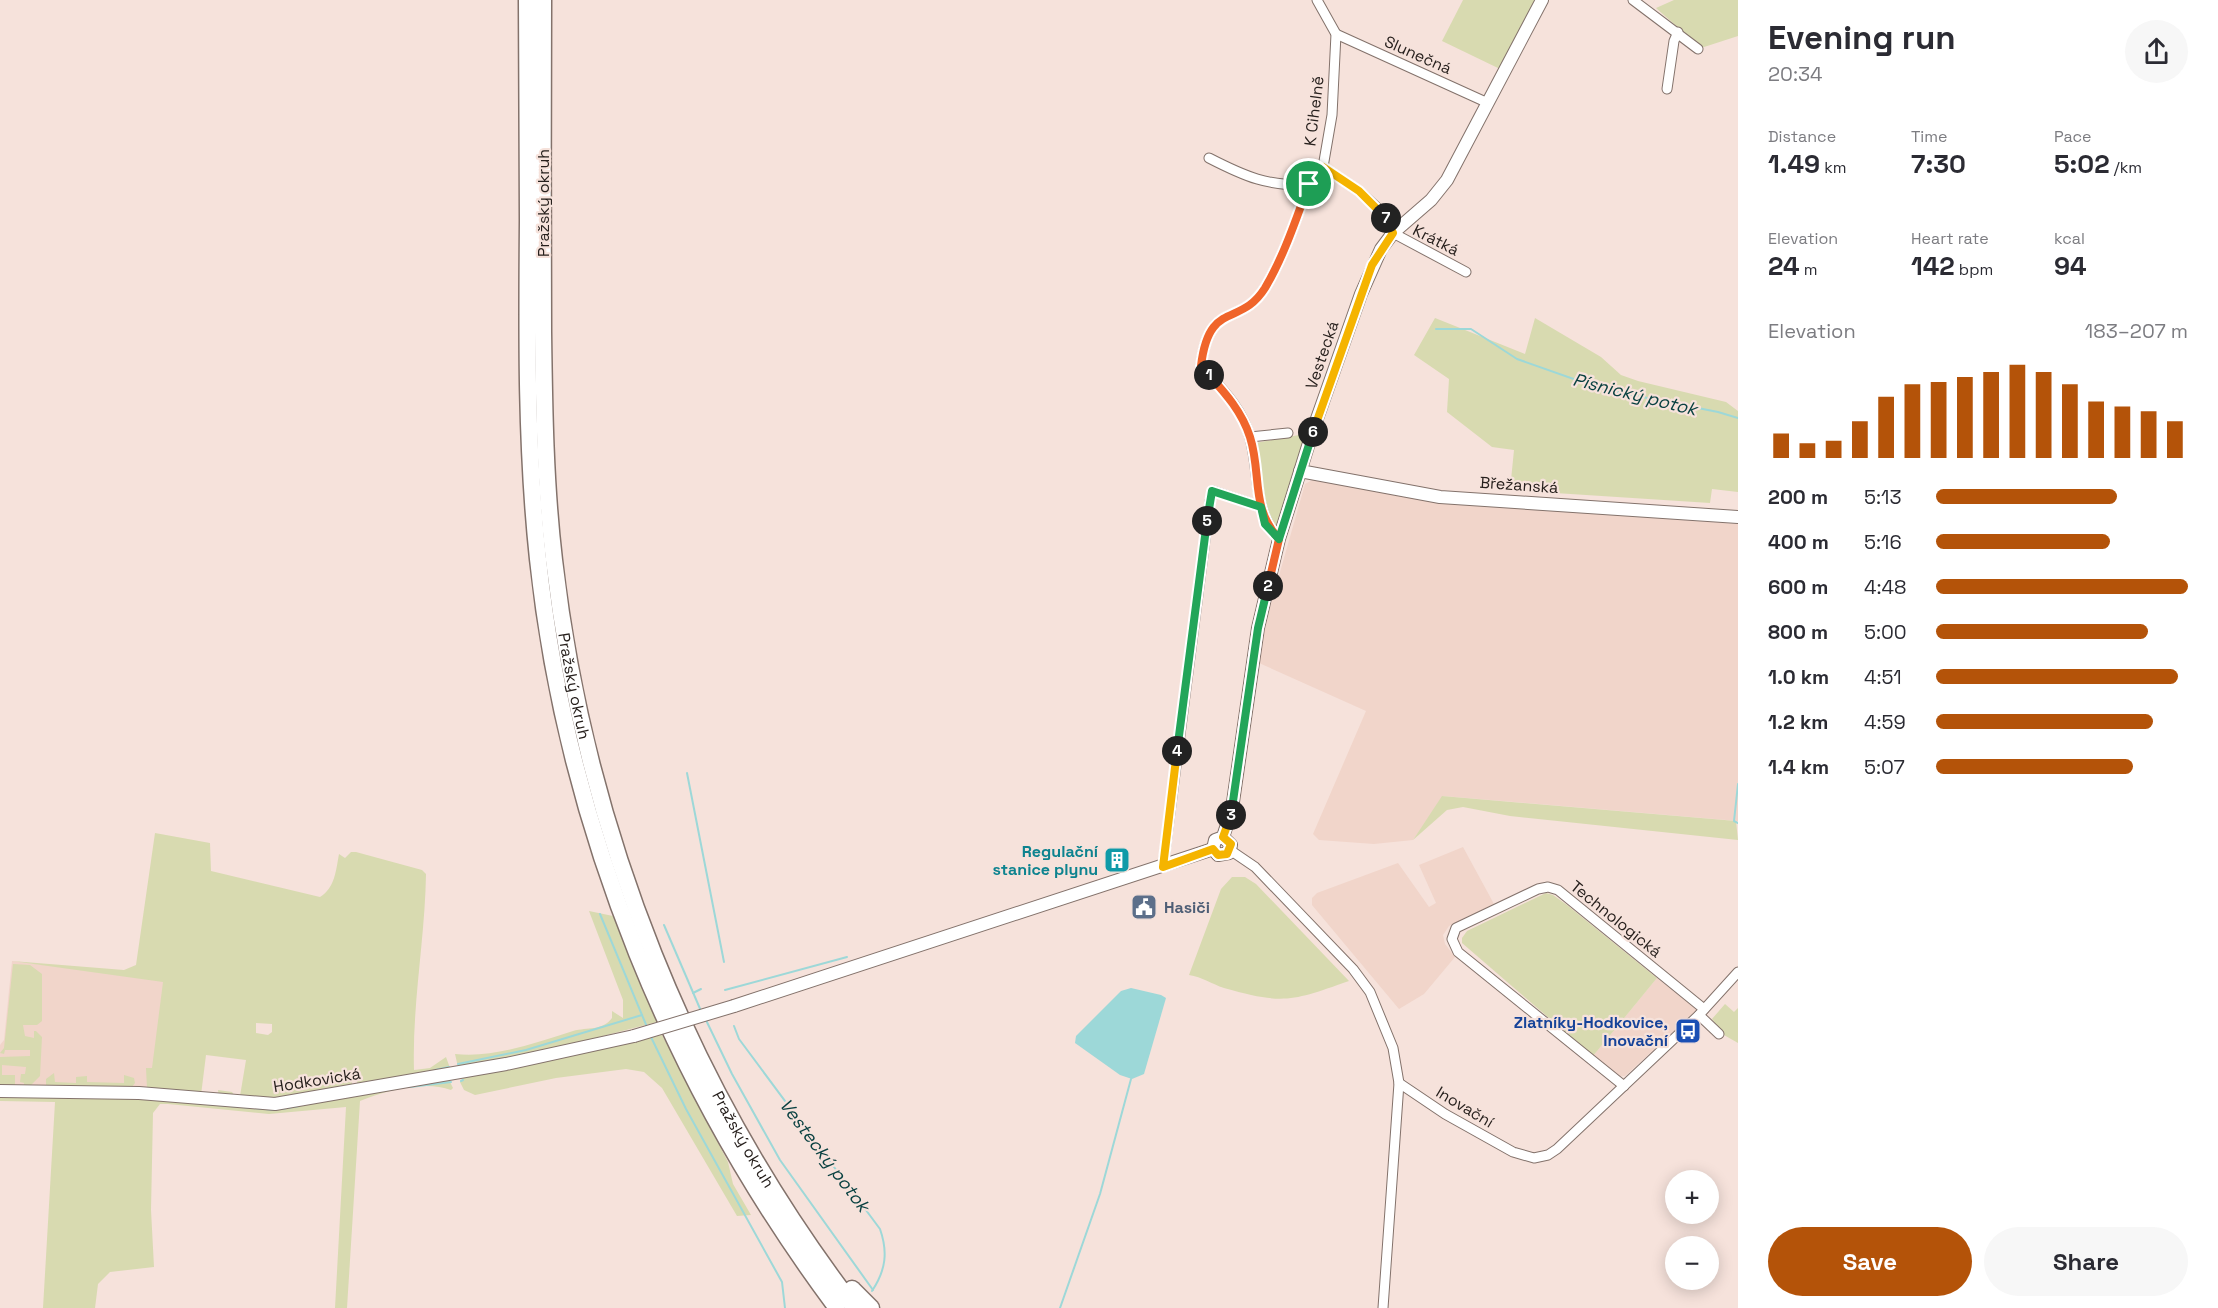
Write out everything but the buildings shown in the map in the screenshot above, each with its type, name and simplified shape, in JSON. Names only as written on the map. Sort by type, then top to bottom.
[{"type":"highway","name":"Pražský okruh","points":[[527,0],[527,298],[531,454],[538,561],[562,708],[592,827],[634,949],[664,1018],[703,1098],[743,1170],[787,1238],[837,1308]]},
{"type":"highway","name":"Pražský okruh","points":[[543,0],[546,464],[558,597],[577,705],[607,822],[661,974],[729,1114],[806,1240],[855,1308]]},
{"type":"highway","points":[[806,1240],[871,1308]]},
{"type":"street","points":[[1317,0],[1336,34]]},
{"type":"street","name":"Vestecká","points":[[1213,849],[1215,840],[1223,837],[1232,809],[1258,628],[1279,539],[1300,471],[1369,275],[1381,249],[1393,233],[1431,201],[1447,180],[1542,0]]},
{"type":"street","points":[[1633,0],[1698,49]]},
{"type":"street","points":[[1667,89],[1674,41],[1678,32]]},
{"type":"street","name":"Slunečná","points":[[1336,34],[1488,103]]},
{"type":"street","name":"K Cihelně","points":[[1336,34],[1332,115],[1323,167],[1359,191],[1382,212],[1393,233]]},
{"type":"street","points":[[1209,158],[1257,181],[1281,186],[1309,184]]},
{"type":"street","points":[[1279,539],[1265,524],[1250,438],[1236,405],[1201,366],[1206,338],[1214,323],[1244,309],[1264,290],[1285,247],[1309,184],[1323,167]]},
{"type":"street","name":"Krátká","points":[[1393,233],[1466,272]]},
{"type":"street","points":[[1250,438],[1288,433]]},
{"type":"street","name":"Břežanská","points":[[1300,471],[1440,496],[1738,517]]},
{"type":"street","points":[[1230,850],[1221,855],[1213,849],[1163,867],[1212,491],[1261,507]]},
{"type":"street","points":[[1223,837],[1230,842],[1230,850]]},
{"type":"street","points":[[1230,850],[1255,867],[1353,969],[1370,992],[1393,1048],[1399,1083],[1383,1308]]},
{"type":"street","name":"Hodkovická","points":[[0,1092],[140,1093],[258,1105],[506,1064],[634,1036],[734,1006],[1163,867]]},
{"type":"street","name":"Technologická","points":[[1624,1086],[1458,952],[1452,939],[1456,928],[1538,889],[1548,887],[1572,901],[1701,1012]]},
{"type":"street","name":"Inovační","points":[[1399,1083],[1445,1114],[1528,1158],[1548,1155],[1701,1012],[1738,972]]},
{"type":"street","points":[[1701,1012],[1719,1035]]},
{"type":"shaded area","points":[[1316,478],[1442,502],[1738,524],[1738,821],[1443,796],[1413,840],[1374,844],[1319,840],[1313,834],[1366,711],[1259,663],[1263,632],[1305,484]]},
{"type":"shaded area","points":[[1463,847],[1494,904],[1449,926],[1443,935],[1445,944],[1455,957],[1424,994],[1399,1009],[1312,905],[1312,898],[1317,893],[1398,863],[1429,907],[1436,903],[1419,865]]},
{"type":"shaded area","points":[[12,961],[167,980],[153,1091],[0,1095],[0,1045],[4,1040]]},
{"type":"shaded area","points":[[1657,978],[1697,1010],[1625,1076],[1620,1076],[1593,1056]]},
{"type":"green space","points":[[1463,0],[1535,0],[1500,69],[1442,41]]},
{"type":"green space","points":[[1674,0],[1738,0],[1738,36],[1701,48],[1656,8]]},
{"type":"green space","points":[[1435,318],[1525,354],[1535,318],[1601,357],[1621,375],[1726,402],[1738,411],[1738,492],[1712,489],[1710,503],[1510,490],[1514,450],[1492,447],[1447,412],[1449,379],[1414,355]]},
{"type":"green space","points":[[1299,435],[1303,441],[1279,524],[1275,527],[1267,520],[1255,443]]},
{"type":"green space","points":[[1442,796],[1736,821],[1738,840],[1510,816],[1463,807],[1447,810],[1413,840]]},
{"type":"green space","points":[[155,833],[210,843],[211,871],[320,897],[332,884],[339,854],[345,858],[351,852],[356,852],[422,870],[426,874],[415,1021],[414,1070],[430,1068],[446,1057],[450,1068],[358,1087],[356,1078],[352,1078],[352,1087],[271,1101],[219,1098],[218,1090],[240,1096],[246,1060],[206,1055],[201,1095],[147,1088],[146,1068],[152,1068],[163,982],[12,961],[124,970],[136,965]],"holes":[[[256,1023],[272,1024],[272,1032],[268,1035],[256,1033]]]},
{"type":"green space","points":[[1232,877],[1245,877],[1256,884],[1349,981],[1314,993],[1275,999],[1224,988],[1189,975],[1221,889]]},
{"type":"green space","points":[[1546,893],[1567,905],[1657,978],[1593,1056],[1462,943],[1462,938],[1467,931]]},
{"type":"green space","points":[[589,911],[613,916],[657,1022],[572,1044],[458,1067],[455,1054],[500,1052],[573,1031],[599,1027],[612,1018],[612,1011],[623,1018],[623,1000]]},
{"type":"green space","points":[[13,964],[30,965],[42,974],[42,1021],[37,1025],[23,1025],[25,1036],[34,1038],[34,1031],[36,1031],[42,1037],[40,1076],[28,1088],[24,1088],[24,1083],[20,1082],[21,1074],[25,1074],[26,1067],[2,1065],[2,1075],[15,1075],[15,1088],[0,1088],[0,1057],[30,1056],[30,1050],[5,1050],[4,1054],[0,1053],[4,1048]]},
{"type":"green space","points":[[1725,1004],[1734,1012],[1738,1008],[1738,1043],[1724,1035],[1712,1019]]},
{"type":"green space","points":[[662,1035],[728,1162],[733,1184],[751,1215],[737,1216],[662,1088],[644,1072],[626,1069],[556,1078],[475,1095],[464,1090],[460,1082],[463,1078]]},
{"type":"green space","points":[[54,1073],[55,1082],[76,1083],[76,1077],[87,1076],[87,1082],[124,1083],[124,1075],[134,1078],[135,1083],[131,1088],[46,1086],[46,1079]]},
{"type":"green space","points":[[449,1080],[453,1088],[451,1090],[417,1086],[393,1090],[360,1101],[347,1308],[335,1308],[346,1107],[269,1114],[160,1104],[153,1113],[151,1210],[154,1267],[110,1272],[98,1284],[95,1308],[43,1308],[55,1102],[0,1101],[0,1095],[139,1097],[251,1108]]},
{"type":"water","points":[[1308,161],[1312,165],[1296,180],[1287,179]]},
{"type":"water","points":[[1131,988],[1166,998],[1144,1074],[1132,1079],[1120,1075],[1075,1043],[1076,1036],[1121,991]]},
{"type":"waterway","name":"Písnický potok","points":[[1436,329],[1471,329],[1517,359],[1602,389],[1738,418]]},
{"type":"waterway","name":"Vestecký potok","points":[[687,773],[724,962]]},
{"type":"waterway","name":"Písnický potok","points":[[1738,784],[1734,821],[1738,823]]},
{"type":"waterway","points":[[600,914],[647,1027]]},
{"type":"waterway","points":[[664,925],[701,1011]]},
{"type":"waterway","points":[[725,990],[847,957]]},
{"type":"waterway","points":[[693,993],[701,989]]},
{"type":"waterway","points":[[458,1064],[526,1050],[642,1015]]},
{"type":"waterway","points":[[705,1018],[732,1074],[780,1160],[873,1290]]},
{"type":"waterway","name":"Vestecký potok","points":[[734,1026],[739,1039],[880,1229],[884,1245],[884,1261],[880,1276],[872,1291]]},
{"type":"waterway","points":[[650,1035],[686,1109],[782,1282],[785,1308]]},
{"type":"waterway","points":[[435,1070],[449,1067]]},
{"type":"waterway","points":[[1060,1308],[1100,1194],[1131,1079]]},
{"type":"waterway","points":[[410,1087],[451,1082]]},
{"type":"waterway","points":[[195,1103],[276,1110]]},
{"type":"waterway","points":[[281,1109],[299,1106]]},
{"type":"place","name":"Regulační stanice plynu","points":[[1117,860]]},
{"type":"place","name":"Hasiči","points":[[1144,907]]},
{"type":"place","name":"Zlatníky-Hodkovice, Inovační","points":[[1688,1031]]},
{"type":"route","points":[[1309,184],[1285,247],[1264,290],[1244,309],[1214,323],[1206,338],[1201,366],[1236,405],[1250,438],[1265,524],[1279,539],[1258,628],[1232,809],[1223,837],[1230,842],[1230,850],[1227,854],[1221,855],[1216,854],[1213,849],[1163,867],[1212,491],[1261,507],[1265,524],[1279,539],[1313,430],[1361,294],[1372,265],[1393,233],[1382,212],[1359,191],[1323,167],[1309,184]]}]
